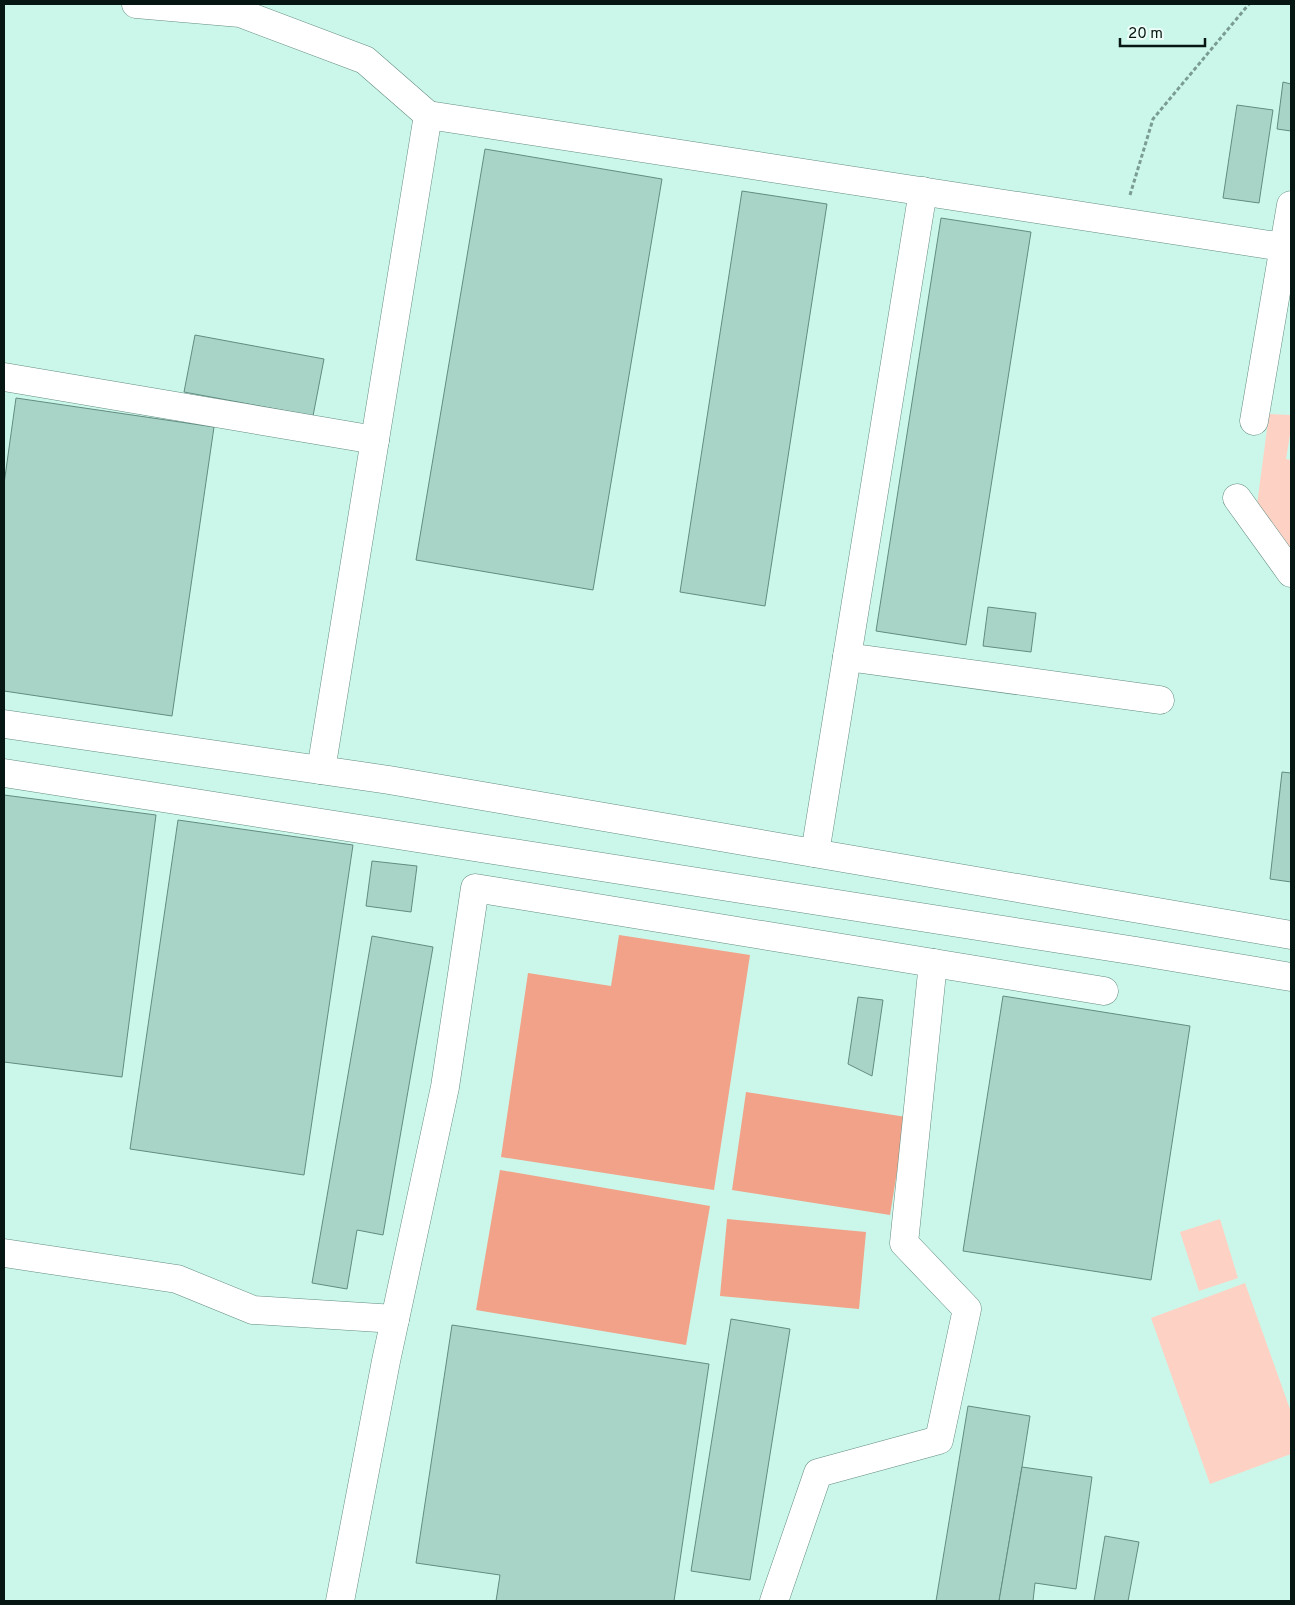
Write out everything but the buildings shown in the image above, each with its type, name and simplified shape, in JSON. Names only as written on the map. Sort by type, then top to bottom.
[{"type":"lane","points":[[136,4],[240,13],[365,60],[428,114],[1284,247]]},
{"type":"lane","points":[[321,770],[428,114]]},
{"type":"lane","points":[[814,853],[923,191]]},
{"type":"lane","points":[[1254,421],[1284,281],[1284,247],[1291,205]]},
{"type":"lane","points":[[4,377],[375,440]]},
{"type":"lane","points":[[1237,498],[1291,573]]},
{"type":"lane","points":[[847,657],[1160,700]]},
{"type":"lane","points":[[4,724],[399,782],[1291,935]]},
{"type":"lane","points":[[4,773],[1291,977]]},
{"type":"lane","points":[[340,1601],[394,1319],[445,1087],[475,888],[1104,990]]},
{"type":"lane","points":[[774,1601],[818,1473],[939,1440],[967,1309],[904,1243],[933,963]]},
{"type":"lane","points":[[4,1253],[176,1279],[253,1310],[394,1319]]},
{"type":"path","points":[[1122,222],[1153,119],[1249,4]]},
{"type":"shaded area","points":[[1269,414],[1291,415],[1291,429],[1286,459],[1291,460],[1291,549],[1256,512]]},
{"type":"shaded area","points":[[619,935],[750,955],[714,1190],[501,1157],[528,973],[611,986]]},
{"type":"shaded area","points":[[746,1092],[906,1117],[890,1215],[732,1190]]},
{"type":"shaded area","points":[[500,1170],[710,1206],[686,1345],[476,1310]]},
{"type":"shaded area","points":[[727,1219],[866,1232],[859,1309],[720,1296]]},
{"type":"shaded area","points":[[1220,1219],[1238,1278],[1199,1291],[1180,1232]]},
{"type":"shaded area","points":[[1245,1283],[1291,1412],[1291,1454],[1210,1484],[1151,1318]]}]
